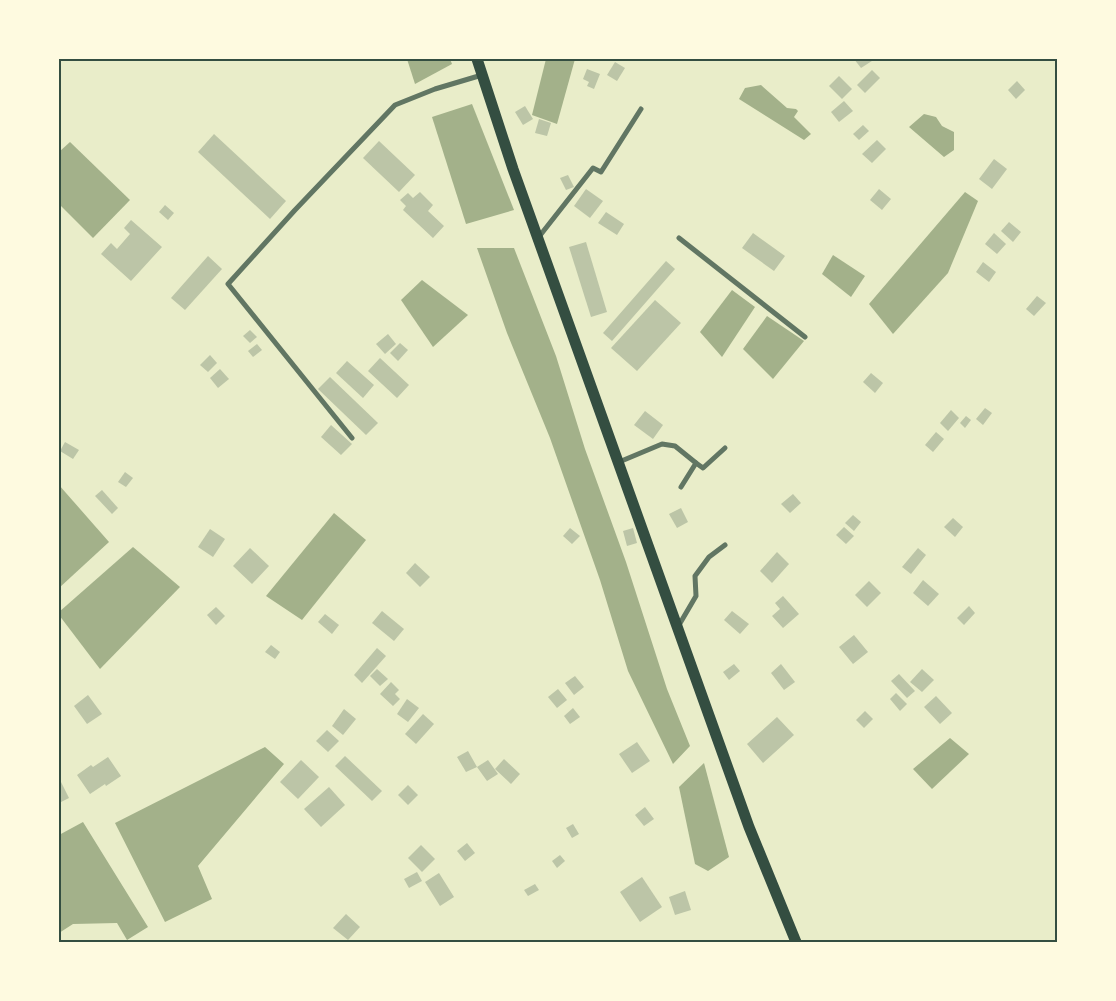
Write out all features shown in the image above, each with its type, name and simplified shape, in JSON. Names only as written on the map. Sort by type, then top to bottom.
[{"type":"highway","points":[[477,59],[513,168],[677,628],[749,827],[796,942]]},
{"type":"street","points":[[352,438],[228,284],[395,105],[435,89],[482,75]]},
{"type":"street","points":[[538,239],[593,168],[601,172],[641,109]]},
{"type":"street","points":[[679,238],[805,337]]},
{"type":"street","points":[[618,462],[662,444],[675,446],[703,468],[725,448]]},
{"type":"street","points":[[681,487],[696,463]]},
{"type":"street","points":[[677,628],[696,596],[695,576],[709,557],[725,545]]},
{"type":"shaded area","points":[[407,59],[450,59],[452,64],[415,84]]},
{"type":"shaded area","points":[[546,59],[575,59],[557,124],[532,115]]},
{"type":"shaded area","points":[[761,85],[787,108],[796,109],[798,111],[794,117],[811,134],[804,140],[739,99],[745,88]]},
{"type":"shaded area","points":[[472,104],[514,210],[466,224],[432,117]]},
{"type":"shaded area","points":[[924,114],[936,117],[942,126],[954,132],[954,150],[944,157],[909,127]]},
{"type":"shaded area","points":[[70,142],[130,200],[93,238],[59,204],[59,152]]},
{"type":"shaded area","points":[[965,192],[978,201],[948,273],[893,334],[869,304]]},
{"type":"shaded area","points":[[477,248],[514,248],[556,356],[585,449],[626,562],[667,689],[690,746],[673,764],[628,671],[600,580],[550,438],[507,333]]},
{"type":"shaded area","points":[[833,255],[865,276],[851,297],[822,274]]},
{"type":"shaded area","points":[[422,280],[468,315],[433,347],[401,300]]},
{"type":"shaded area","points":[[732,290],[755,307],[722,357],[700,332]]},
{"type":"shaded area","points":[[767,316],[804,341],[773,379],[743,349]]},
{"type":"shaded area","points":[[59,485],[109,542],[59,588]]},
{"type":"shaded area","points":[[334,513],[366,540],[302,620],[266,596]]},
{"type":"shaded area","points":[[133,547],[180,587],[100,669],[59,615],[59,612]]},
{"type":"shaded area","points":[[950,738],[969,754],[932,789],[913,769]]},
{"type":"shaded area","points":[[265,747],[284,764],[198,866],[212,899],[165,922],[115,823]]},
{"type":"shaded area","points":[[704,763],[729,857],[708,871],[695,864],[679,787]]},
{"type":"shaded area","points":[[83,822],[148,927],[127,940],[117,923],[73,924],[59,933],[59,835]]},
{"type":"building","points":[[854,59],[875,59],[861,68]]},
{"type":"building","points":[[615,62],[625,68],[617,81],[607,75]]},
{"type":"building","points":[[587,69],[600,74],[594,89],[587,86],[589,82],[583,79]]},
{"type":"building","points":[[872,70],[880,78],[865,93],[857,85]]},
{"type":"building","points":[[839,76],[852,89],[842,99],[829,86]]},
{"type":"building","points":[[1017,81],[1025,90],[1016,99],[1008,90]]},
{"type":"building","points":[[844,101],[853,111],[839,122],[831,112]]},
{"type":"building","points":[[525,106],[533,119],[523,125],[515,112]]},
{"type":"building","points":[[539,119],[551,123],[547,136],[535,133]]},
{"type":"building","points":[[863,125],[869,131],[859,140],[853,134]]},
{"type":"building","points":[[214,134],[286,201],[270,219],[198,152]]},
{"type":"building","points":[[877,140],[886,149],[872,163],[862,154]]},
{"type":"building","points":[[379,141],[415,175],[399,192],[363,158]]},
{"type":"building","points":[[994,159],[1007,169],[992,189],[979,179]]},
{"type":"building","points":[[568,175],[574,187],[566,190],[560,178]]},
{"type":"building","points":[[586,189],[603,201],[590,218],[574,206]]},
{"type":"building","points":[[879,189],[891,199],[882,210],[870,200]]},
{"type":"building","points":[[420,192],[433,205],[428,211],[444,226],[433,238],[403,210],[406,206],[400,200],[408,193],[413,198]]},
{"type":"building","points":[[165,205],[174,213],[168,220],[159,212]]},
{"type":"building","points":[[606,212],[624,224],[617,235],[598,223]]},
{"type":"building","points":[[131,220],[162,247],[131,281],[101,254],[111,243],[117,249],[130,234],[124,228]]},
{"type":"building","points":[[1009,222],[1021,232],[1013,242],[1001,231]]},
{"type":"building","points":[[753,233],[785,256],[774,271],[742,248]]},
{"type":"building","points":[[994,233],[1006,244],[997,254],[985,244]]},
{"type":"building","points":[[586,242],[607,312],[591,317],[569,247]]},
{"type":"building","points":[[208,256],[222,269],[185,310],[171,298]]},
{"type":"building","points":[[666,261],[675,269],[612,341],[603,333]]},
{"type":"building","points":[[983,262],[996,272],[989,282],[976,272]]},
{"type":"building","points":[[1037,296],[1046,303],[1034,316],[1026,309]]},
{"type":"building","points":[[655,300],[681,323],[637,371],[611,348]]},
{"type":"building","points":[[250,330],[257,337],[250,343],[243,336]]},
{"type":"building","points":[[388,334],[396,344],[385,354],[376,344]]},
{"type":"building","points":[[400,343],[408,350],[398,361],[390,353]]},
{"type":"building","points":[[257,344],[262,350],[253,357],[248,351]]},
{"type":"building","points":[[210,355],[217,363],[208,372],[200,365]]},
{"type":"building","points":[[380,358],[409,385],[397,398],[368,371]]},
{"type":"building","points":[[347,361],[374,385],[363,398],[336,373]]},
{"type":"building","points":[[220,369],[229,379],[218,388],[210,378]]},
{"type":"building","points":[[871,373],[883,383],[875,393],[863,382]]},
{"type":"building","points":[[330,377],[378,423],[366,435],[318,389]]},
{"type":"building","points":[[985,408],[992,413],[983,425],[976,419]]},
{"type":"building","points":[[951,410],[959,418],[948,431],[940,423]]},
{"type":"building","points":[[645,411],[663,425],[653,439],[634,425]]},
{"type":"building","points":[[966,416],[971,420],[965,428],[960,423]]},
{"type":"building","points":[[331,425],[352,444],[341,455],[321,437]]},
{"type":"building","points":[[936,432],[944,439],[933,452],[925,445]]},
{"type":"building","points":[[65,442],[79,450],[73,459],[60,451]]},
{"type":"building","points":[[125,472],[133,478],[126,487],[118,482]]},
{"type":"building","points":[[102,490],[118,508],[112,514],[95,496]]},
{"type":"building","points":[[793,494],[801,503],[790,513],[781,504]]},
{"type":"building","points":[[681,508],[688,522],[677,528],[669,514]]},
{"type":"building","points":[[853,515],[861,522],[854,531],[845,523]]},
{"type":"building","points":[[953,518],[963,527],[955,537],[944,527]]},
{"type":"building","points":[[844,527],[854,536],[846,544],[836,535]]},
{"type":"building","points":[[570,528],[580,536],[572,544],[563,536]]},
{"type":"building","points":[[633,528],[637,543],[627,546],[623,531]]},
{"type":"building","points":[[210,529],[225,539],[213,557],[198,547]]},
{"type":"building","points":[[250,548],[269,566],[252,584],[233,566]]},
{"type":"building","points":[[918,548],[926,555],[911,574],[902,567]]},
{"type":"building","points":[[777,552],[789,564],[772,583],[760,571]]},
{"type":"building","points":[[415,563],[430,577],[420,587],[406,573]]},
{"type":"building","points":[[923,580],[939,594],[928,606],[913,593]]},
{"type":"building","points":[[869,581],[881,593],[867,607],[855,595]]},
{"type":"building","points":[[783,596],[799,614],[783,628],[772,616],[780,609],[775,603]]},
{"type":"building","points":[[969,606],[975,613],[964,625],[957,618]]},
{"type":"building","points":[[216,607],[225,616],[216,625],[207,615]]},
{"type":"building","points":[[382,611],[404,629],[394,641],[372,623]]},
{"type":"building","points":[[732,611],[749,624],[740,634],[724,620]]},
{"type":"building","points":[[325,614],[339,625],[332,634],[318,622]]},
{"type":"building","points":[[854,635],[868,652],[853,664],[839,647]]},
{"type":"building","points":[[271,645],[280,652],[275,659],[265,652]]},
{"type":"building","points":[[377,648],[386,656],[362,683],[354,675]]},
{"type":"building","points":[[734,664],[740,671],[729,680],[723,672]]},
{"type":"building","points":[[781,664],[795,682],[784,690],[771,673]]},
{"type":"building","points":[[377,669],[388,679],[380,686],[370,676]]},
{"type":"building","points":[[922,669],[934,680],[922,692],[910,682]]},
{"type":"building","points":[[899,674],[915,691],[907,698],[891,681]]},
{"type":"building","points":[[575,676],[584,687],[574,695],[565,683]]},
{"type":"building","points":[[391,682],[399,690],[395,694],[400,699],[393,706],[380,694]]},
{"type":"building","points":[[558,689],[567,700],[557,708],[548,697]]},
{"type":"building","points":[[896,693],[907,704],[900,711],[890,699]]},
{"type":"building","points":[[88,695],[102,714],[87,724],[74,706]]},
{"type":"building","points":[[936,696],[952,713],[940,724],[924,707]]},
{"type":"building","points":[[407,699],[419,708],[408,722],[397,714]]},
{"type":"building","points":[[573,708],[580,717],[570,724],[564,716]]},
{"type":"building","points":[[344,709],[356,719],[343,735],[332,726]]},
{"type":"building","points":[[865,711],[873,719],[864,728],[856,720]]},
{"type":"building","points":[[423,714],[434,724],[416,744],[405,734]]},
{"type":"building","points":[[777,717],[794,735],[763,763],[747,744]]},
{"type":"building","points":[[327,730],[339,741],[328,752],[316,741]]},
{"type":"building","points":[[637,742],[650,761],[632,773],[619,754]]},
{"type":"building","points":[[468,751],[477,767],[466,772],[457,757]]},
{"type":"building","points":[[345,756],[382,791],[372,801],[335,766]]},
{"type":"building","points":[[108,757],[121,776],[90,794],[77,775],[91,765],[93,767]]},
{"type":"building","points":[[504,759],[520,774],[511,784],[495,769]]},
{"type":"building","points":[[301,760],[319,777],[298,799],[280,782]]},
{"type":"building","points":[[488,760],[498,774],[487,781],[477,767]]},
{"type":"building","points":[[59,778],[69,798],[59,803]]},
{"type":"building","points":[[408,785],[418,795],[408,805],[398,795]]},
{"type":"building","points":[[329,787],[345,805],[321,827],[304,809]]},
{"type":"building","points":[[645,807],[654,819],[644,826],[635,815]]},
{"type":"building","points":[[573,824],[579,834],[572,838],[566,828]]},
{"type":"building","points":[[467,843],[475,853],[465,861],[457,851]]},
{"type":"building","points":[[421,845],[435,859],[422,872],[408,858]]},
{"type":"building","points":[[560,855],[565,861],[557,868],[552,861]]},
{"type":"building","points":[[417,872],[422,881],[409,888],[404,879]]},
{"type":"building","points":[[439,873],[454,897],[440,906],[425,882]]},
{"type":"building","points":[[642,877],[662,907],[640,922],[620,892]]},
{"type":"building","points":[[535,884],[539,890],[528,896],[524,890]]},
{"type":"building","points":[[685,891],[691,910],[675,915],[669,897]]},
{"type":"building","points":[[346,914],[360,927],[348,940],[333,928]]}]
